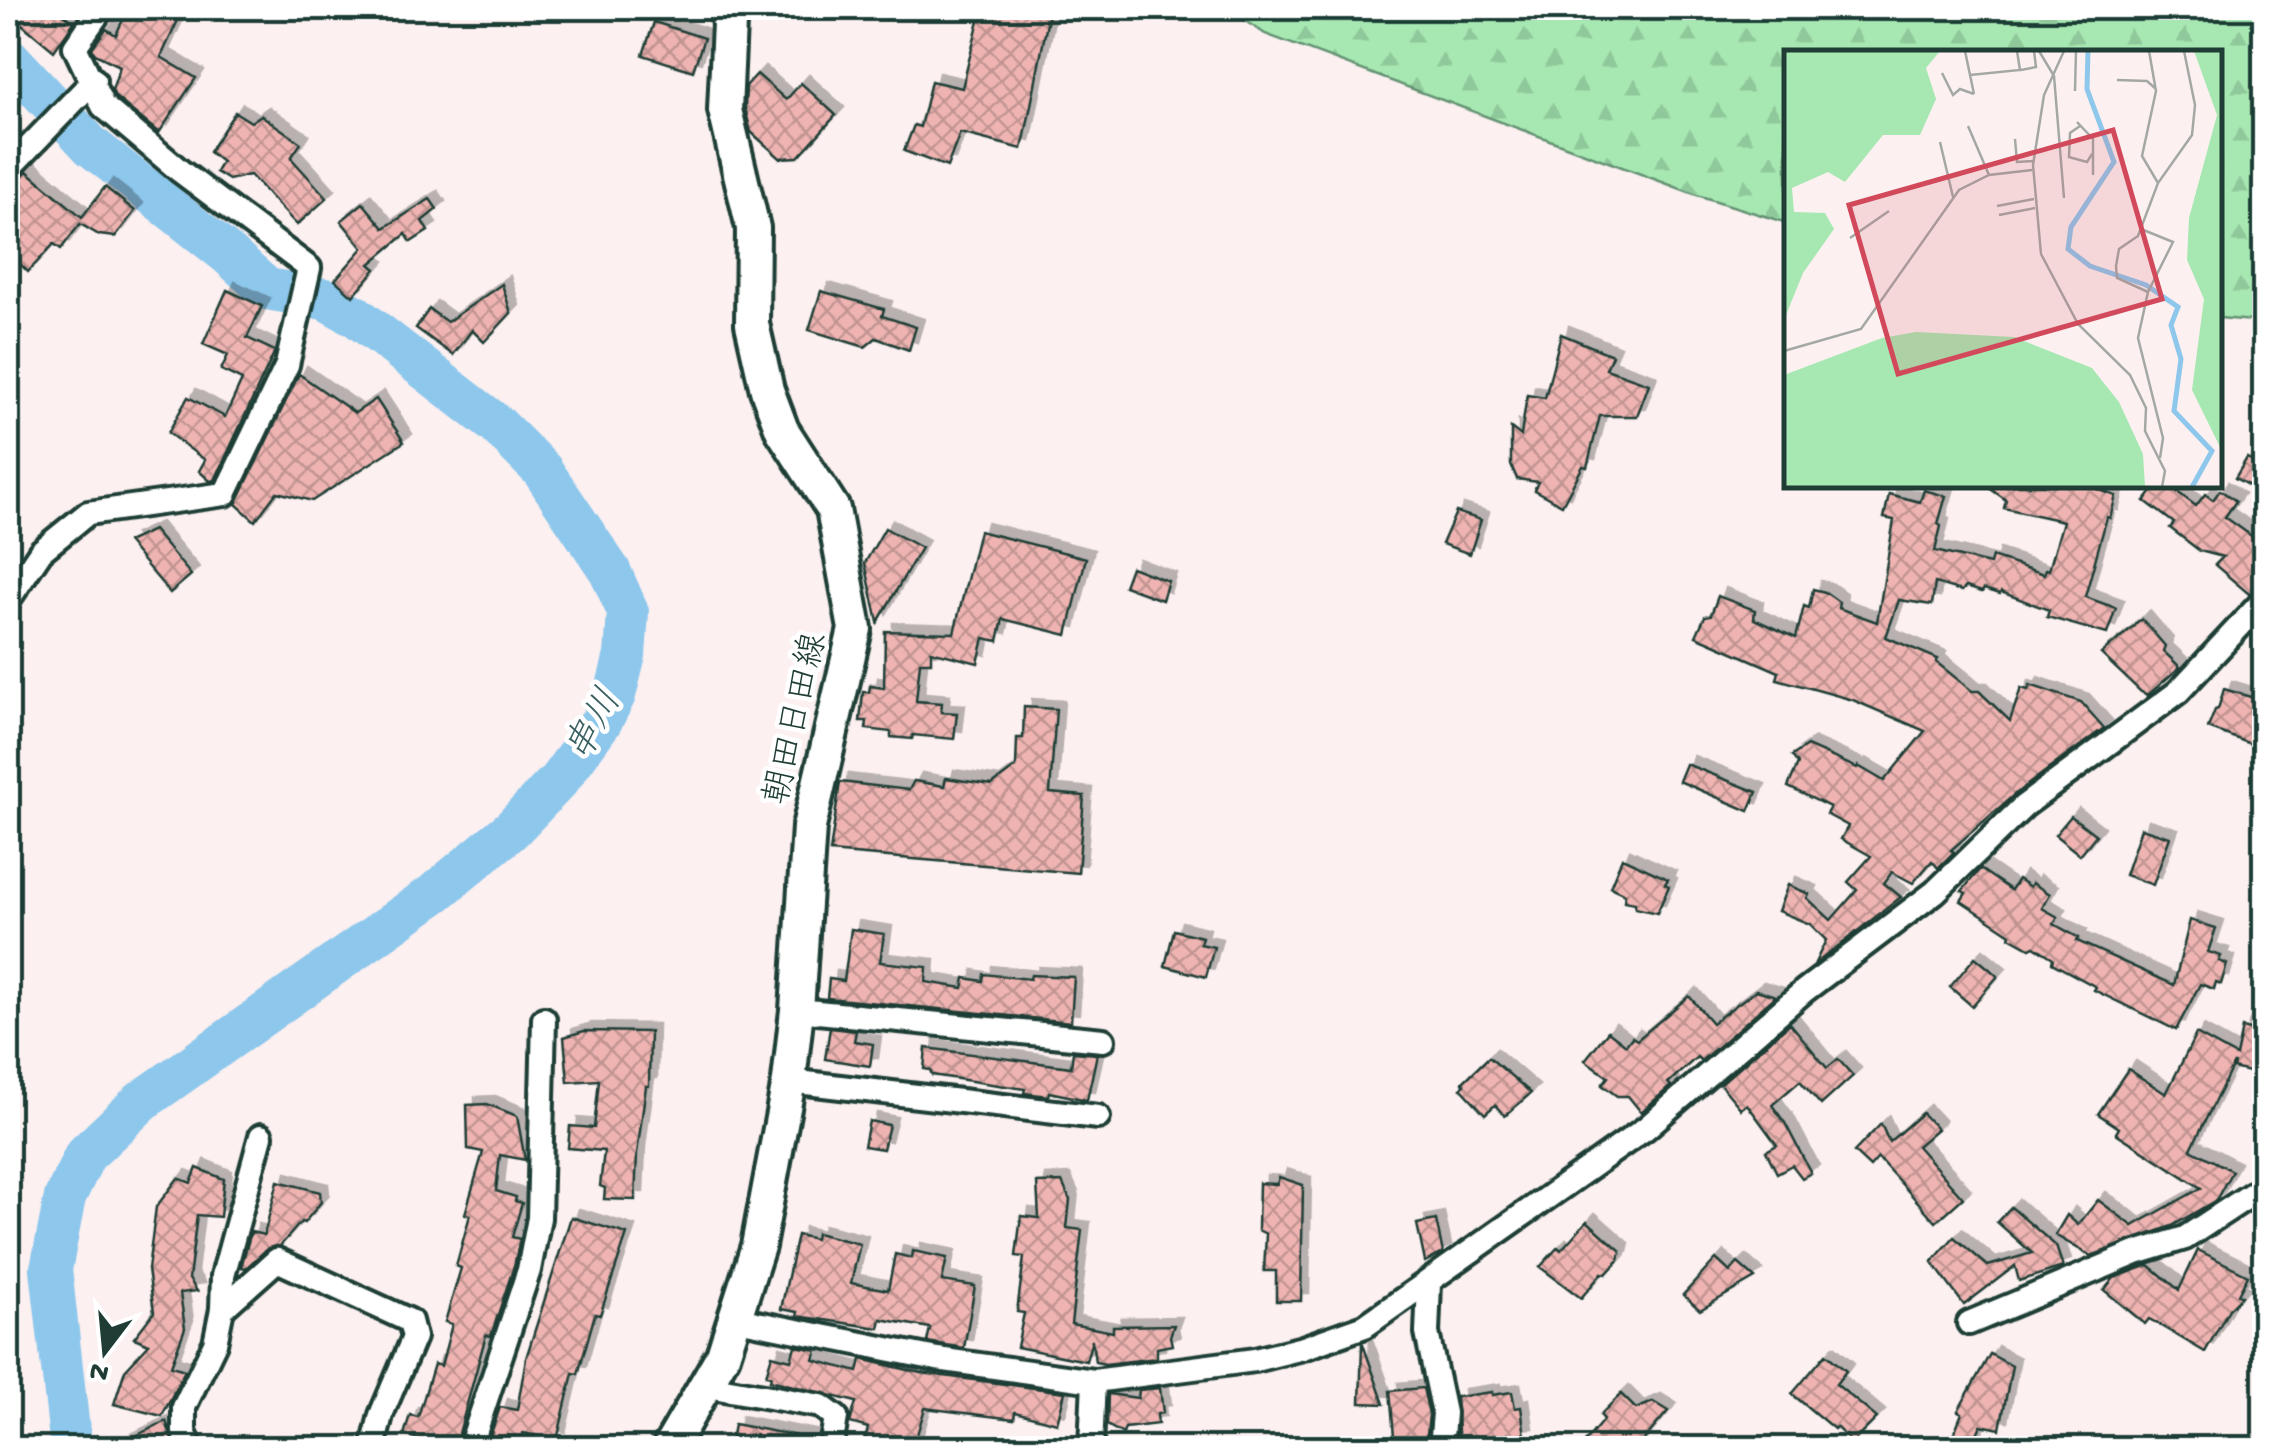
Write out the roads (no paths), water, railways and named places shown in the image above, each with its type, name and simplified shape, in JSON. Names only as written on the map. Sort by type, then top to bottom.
[{"type":"main road","name":"朝田日田線","points":[[669,1448],[707,1386],[737,1319],[758,1246],[789,1081],[808,826],[856,628],[832,509],[782,430],[752,324],[754,228],[725,110],[729,23],[726,8]]},
{"type":"street","points":[[8,599],[41,551],[88,512],[225,494],[287,365],[310,268],[180,172],[103,106],[75,46],[102,8]]},
{"type":"street","points":[[10,166],[94,80]]},
{"type":"street","points":[[8,572],[8,599]]},
{"type":"street","points":[[737,1319],[938,1359],[1094,1381],[1255,1360],[1366,1326],[1646,1128],[1804,991],[1935,892],[2024,806],[2178,692],[2264,600]]},
{"type":"street","points":[[797,1010],[1103,1040]]},
{"type":"street","points":[[470,1448],[529,1270],[539,1218],[544,1020]]},
{"type":"street","points":[[789,1081],[1098,1116]]},
{"type":"street","points":[[190,1448],[184,1432],[184,1406],[215,1343],[223,1276],[261,1136]]},
{"type":"street","points":[[1969,1323],[2136,1253],[2184,1238],[2255,1192],[2264,1194]]},
{"type":"street","points":[[222,1309],[277,1260],[410,1321],[414,1338],[381,1414],[374,1448]]},
{"type":"street","points":[[1429,1283],[1427,1333],[1444,1413],[1441,1448]]},
{"type":"street","points":[[1091,1448],[1094,1381]]},
{"type":"street","points":[[707,1386],[821,1406],[836,1418],[830,1448]]},
{"type":"waterway","name":"串川","points":[[8,57],[91,146],[267,289],[325,299],[356,316],[497,425],[542,470],[610,571],[628,612],[625,655],[615,695],[601,722],[559,780],[511,830],[435,893],[142,1101],[85,1155],[65,1197],[51,1269],[71,1448]]}]
